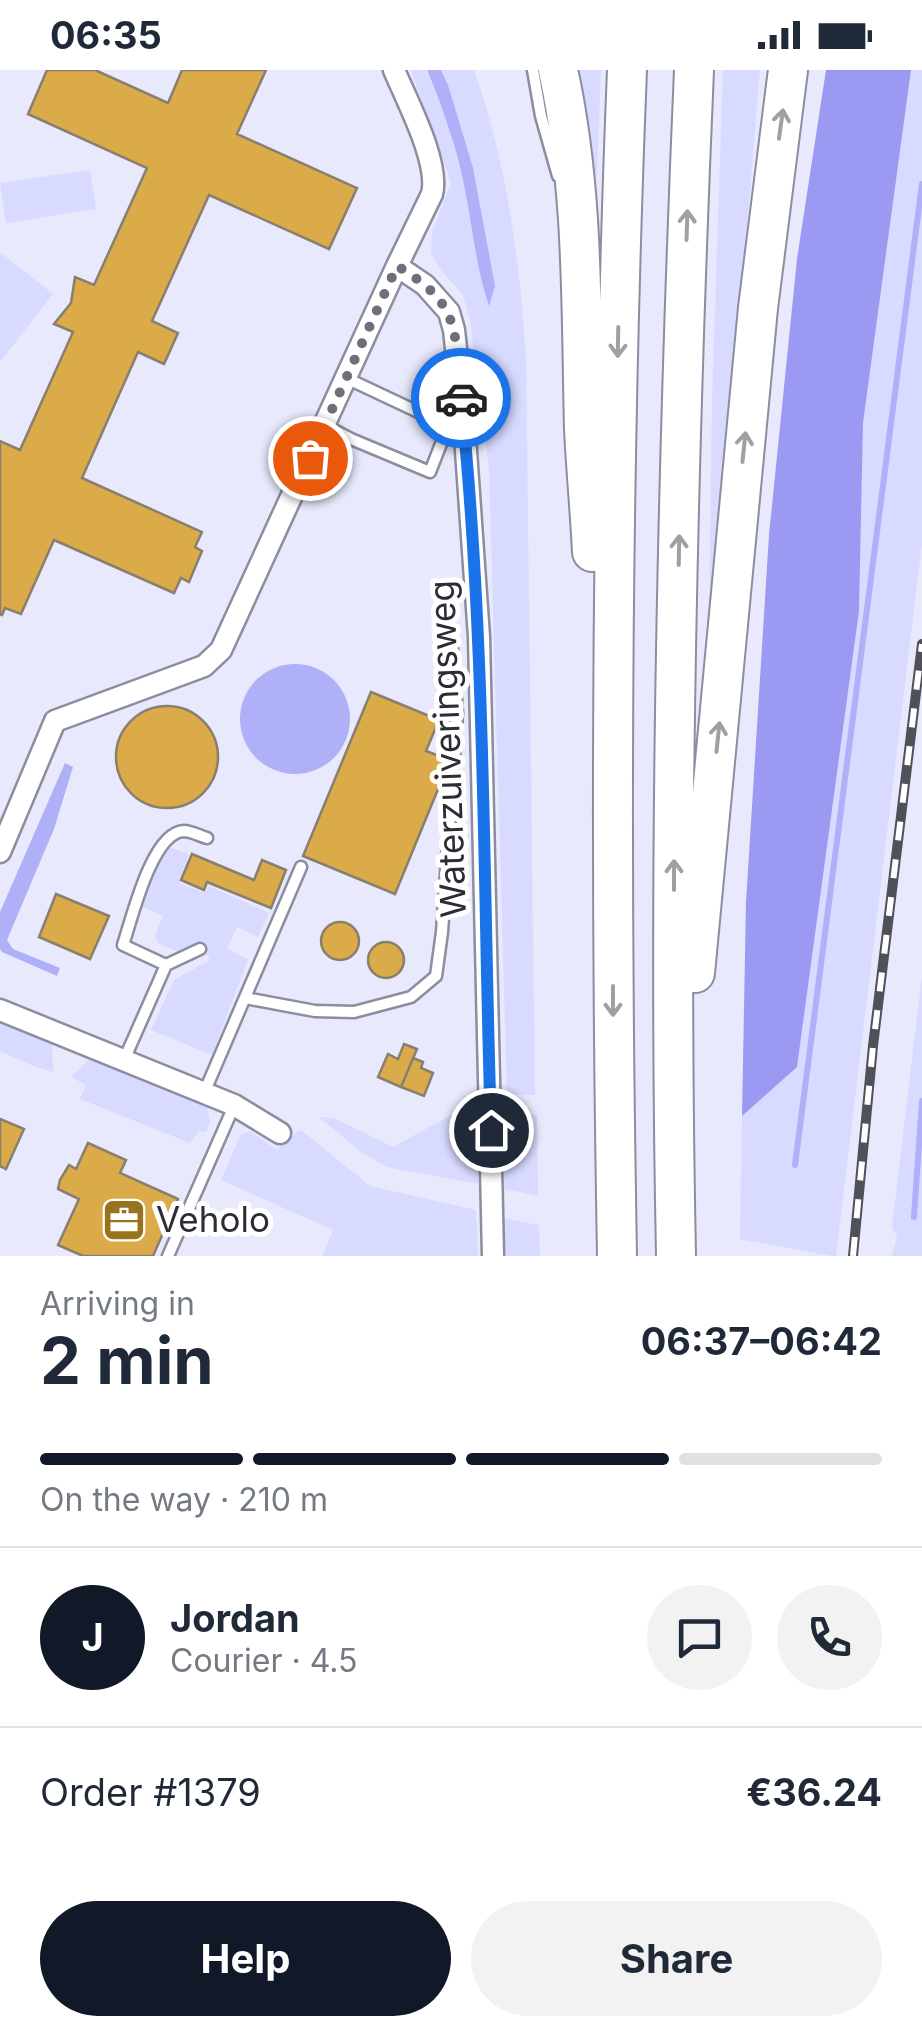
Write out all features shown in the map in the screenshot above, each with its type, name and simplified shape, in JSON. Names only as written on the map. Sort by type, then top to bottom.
[{"type":"highway","points":[[558,70],[575,174],[581,259],[584,432],[613,868]]},
{"type":"highway","points":[[616,1256],[616,479],[626,70]]},
{"type":"highway","points":[[676,1256],[673,1072],[677,616],[694,70]]},
{"type":"highway","points":[[674,1183],[748,412],[788,70]]},
{"type":"street","points":[[0,852],[56,721],[204,666],[221,650],[432,194],[432,165],[394,70]]},
{"type":"street","name":"Waterzuiveringsweg","points":[[397,266],[425,285],[448,312],[459,374],[479,638],[493,1249]]},
{"type":"street","points":[[0,1010],[234,1105],[280,1133]]},
{"type":"lane","points":[[533,70],[561,188]]},
{"type":"lane","points":[[566,206],[581,259]]},
{"type":"lane","points":[[324,425],[430,472],[448,426],[346,378]]},
{"type":"lane","points":[[245,998],[315,1011],[354,1012],[411,997],[436,976],[457,713],[451,635]]},
{"type":"lane","points":[[166,965],[122,945],[156,850],[172,834],[186,830],[207,838]]},
{"type":"lane","points":[[204,1092],[301,866]]},
{"type":"lane","points":[[124,1060],[166,965],[200,949]]},
{"type":"lane","points":[[168,1256],[234,1105]]},
{"type":"shaded area","points":[[411,70],[426,70],[448,123],[464,187],[448,85],[441,70],[474,70],[495,141],[516,249],[526,359],[535,1095],[507,1094],[489,469],[470,320],[463,295],[431,254],[432,232],[451,183]]},
{"type":"shaded area","points":[[572,70],[601,70],[597,179]]},
{"type":"shaded area","points":[[723,70],[760,70],[732,368],[715,630],[709,628],[712,399]]},
{"type":"shaded area","points":[[826,70],[911,70],[863,423],[859,611],[797,1067],[742,1116],[746,902],[769,535],[797,259]]},
{"type":"shaded area","points":[[911,70],[922,70],[922,543],[836,1256],[831,1256],[740,1239],[742,1116],[797,1067],[859,611],[863,423]]},
{"type":"shaded area","points":[[90,170],[96,209],[6,223],[0,183]]},
{"type":"shaded area","points":[[0,252],[53,294],[0,362]]},
{"type":"shaded area","points":[[171,848],[189,854],[179,883],[205,893],[209,886],[269,913],[258,937],[237,927],[227,949],[248,959],[212,1055],[151,1030],[174,980],[210,960],[200,942],[179,952],[159,944],[155,936],[163,916],[143,907],[163,852]]},
{"type":"shaded area","points":[[922,975],[922,1256],[892,1256],[897,1236],[892,1228]]},
{"type":"shaded area","points":[[0,1022],[52,1043],[53,1072],[0,1051]]},
{"type":"shaded area","points":[[91,1058],[207,1107],[210,1122],[206,1132],[199,1131],[190,1143],[80,1099],[86,1085],[71,1077]]},
{"type":"shaded area","points":[[480,1111],[478,1184],[387,1167],[362,1153],[319,1117],[334,1118],[393,1147],[453,1114]]},
{"type":"shaded area","points":[[504,1114],[537,1115],[538,1196],[504,1189]]},
{"type":"shaded area","points":[[250,1131],[277,1150],[302,1131],[370,1186],[476,1210],[478,1256],[322,1256],[333,1230],[221,1180],[241,1134]]},
{"type":"shaded area","points":[[502,1218],[539,1225],[540,1256],[501,1256]]},
{"type":"water","points":[[427,70],[441,70],[473,168],[495,286],[489,306],[458,159]]},
{"type":"water","points":[[295,664],[316,668],[334,680],[346,698],[350,719],[346,740],[334,758],[316,770],[295,774],[274,770],[256,758],[244,740],[240,719],[244,698],[256,680],[274,668]]},
{"type":"water","points":[[65,763],[73,767],[54,829],[7,940],[13,949],[60,968],[57,976],[2,952],[0,912]]},
{"type":"building","points":[[47,70],[95,70],[168,103],[182,70],[266,70],[237,134],[357,188],[329,249],[209,195],[152,321],[178,333],[164,364],[138,352],[82,478],[202,532],[195,547],[202,551],[189,582],[181,578],[174,593],[54,540],[21,614],[5,608],[2,615],[0,441],[20,450],[73,332],[54,324],[71,303],[75,277],[94,285],[147,168],[28,114]]},
{"type":"building","points":[[371,692],[439,720],[426,751],[450,760],[395,894],[303,856]]},
{"type":"building","points":[[167,706],[187,710],[203,721],[214,737],[218,757],[214,777],[203,793],[187,804],[167,808],[147,804],[131,793],[120,777],[116,757],[120,737],[131,721],[147,710]]},
{"type":"building","points":[[192,854],[254,880],[262,860],[286,870],[271,908],[207,882],[204,890],[181,880]]},
{"type":"building","points":[[56,894],[109,916],[90,959],[39,937]]},
{"type":"building","points":[[340,922],[353,928],[359,941],[353,954],[340,960],[327,954],[321,941],[327,928]]},
{"type":"building","points":[[386,942],[399,947],[404,960],[399,973],[386,978],[373,973],[368,960],[373,947]]},
{"type":"building","points":[[404,1044],[417,1049],[401,1087],[378,1077],[388,1054],[398,1059]]},
{"type":"building","points":[[413,1058],[423,1062],[421,1068],[433,1073],[424,1096],[401,1087]]},
{"type":"building","points":[[0,1119],[24,1129],[6,1169],[0,1166]]},
{"type":"building","points":[[88,1143],[126,1160],[120,1173],[178,1199],[153,1256],[83,1256],[58,1245],[79,1199],[58,1189],[60,1180],[69,1165],[76,1169]]},
{"type":"waterway","points":[[795,1165],[922,184]]},
{"type":"waterway","points":[[914,1217],[922,1101]]},
{"type":"railway","points":[[853,1256],[873,1046],[922,644]]},
{"type":"way so far","points":[[310,458],[397,266],[439,298],[452,320],[461,398]]},
{"type":"place","name":"Veholo","points":[[124,1220]]},
{"type":"route","points":[[461,398],[479,638],[491,1130]]}]
